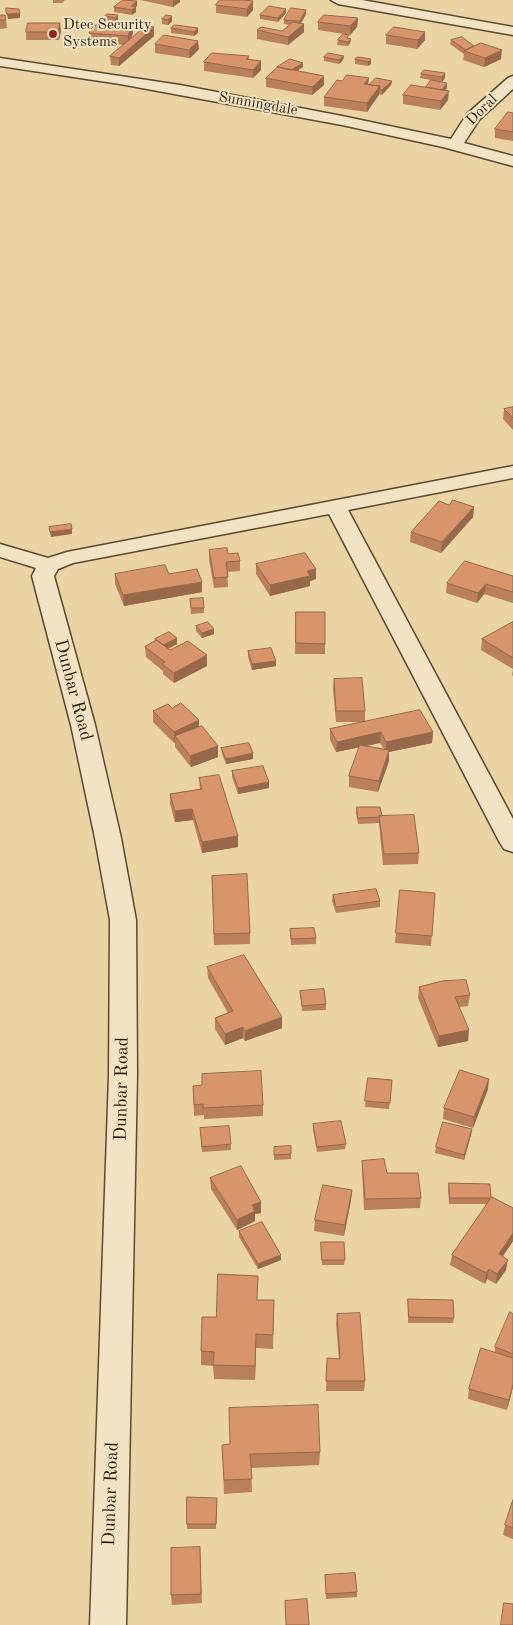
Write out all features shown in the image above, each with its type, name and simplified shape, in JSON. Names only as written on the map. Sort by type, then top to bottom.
[{"type":"street","points":[[338,0],[359,2],[513,30]]},
{"type":"street","name":"Sunningdale","points":[[0,62],[110,77],[366,124],[456,144],[513,161]]},
{"type":"street","name":"Doral","points":[[456,144],[473,117],[513,81]]},
{"type":"street","points":[[0,550],[49,565],[67,558],[513,472]]},
{"type":"street","points":[[335,505],[513,843]]},
{"type":"street","name":"Dunbar Road","points":[[49,565],[43,576],[83,725],[108,838],[123,920],[123,1076],[108,1625]]},
{"type":"building","points":[[123,0],[137,1],[131,6],[136,7],[132,10],[114,7]]},
{"type":"building","points":[[220,0],[253,1],[247,9],[216,5]]},
{"type":"building","points":[[269,6],[286,9],[278,18],[260,15]]},
{"type":"building","points":[[6,8],[19,9],[20,13],[7,14]]},
{"type":"building","points":[[291,8],[306,10],[300,21],[284,20]]},
{"type":"building","points":[[107,14],[118,15],[116,18],[105,16]]},
{"type":"building","points":[[0,15],[5,15],[6,20],[0,20]]},
{"type":"building","points":[[166,15],[172,16],[168,20],[162,19]]},
{"type":"building","points":[[324,15],[358,18],[350,26],[318,22]]},
{"type":"building","points":[[293,22],[304,24],[288,37],[257,30],[261,27],[282,31]]},
{"type":"building","points":[[28,23],[60,23],[58,32],[26,32]]},
{"type":"building","points":[[115,23],[132,24],[128,36],[89,33],[94,25],[113,26]]},
{"type":"building","points":[[175,25],[198,28],[194,32],[171,28]]},
{"type":"building","points":[[146,26],[154,27],[119,58],[110,56]]},
{"type":"building","points":[[394,27],[425,32],[418,40],[386,35]]},
{"type":"building","points":[[343,34],[349,35],[347,38],[351,39],[348,42],[338,40]]},
{"type":"building","points":[[164,35],[198,41],[189,50],[155,44]]},
{"type":"building","points":[[462,37],[474,46],[466,50],[451,40]]},
{"type":"building","points":[[481,43],[502,50],[485,58],[464,51]]},
{"type":"building","points":[[212,53],[249,56],[246,59],[261,61],[253,70],[204,62]]},
{"type":"building","points":[[328,53],[344,56],[339,60],[324,57]]},
{"type":"building","points":[[358,57],[371,59],[368,62],[355,59]]},
{"type":"building","points":[[290,59],[303,63],[291,70],[277,67]]},
{"type":"building","points":[[278,67],[324,76],[313,87],[266,78]]},
{"type":"building","points":[[424,70],[445,73],[442,77],[421,74]]},
{"type":"building","points":[[347,75],[369,78],[364,84],[380,86],[367,103],[324,97],[337,80],[342,81]]},
{"type":"building","points":[[376,78],[392,81],[380,90],[380,86],[369,85]]},
{"type":"building","points":[[431,80],[447,83],[442,90],[426,87]]},
{"type":"building","points":[[411,85],[449,91],[441,101],[403,95]]},
{"type":"building","points":[[508,112],[513,113],[513,132],[495,129]]},
{"type":"building","points":[[513,407],[513,418],[504,409]]},
{"type":"building","points":[[453,500],[474,507],[442,542],[411,532],[439,501],[449,505]]},
{"type":"building","points":[[71,524],[72,529],[50,532],[49,527]]},
{"type":"building","points":[[227,548],[228,554],[238,553],[240,561],[226,562],[228,577],[214,578],[209,550]]},
{"type":"building","points":[[305,553],[316,569],[307,571],[310,576],[270,585],[256,564]]},
{"type":"building","points":[[465,561],[513,576],[513,592],[486,584],[478,593],[447,583]]},
{"type":"building","points":[[165,565],[169,574],[197,569],[202,582],[123,595],[115,574]]},
{"type":"building","points":[[203,598],[204,608],[191,608],[190,599]]},
{"type":"building","points":[[296,612],[325,612],[325,644],[296,643]]},
{"type":"building","points":[[208,622],[214,629],[202,633],[196,626]]},
{"type":"building","points":[[513,622],[513,658],[482,639]]},
{"type":"building","points":[[169,632],[177,638],[163,645],[155,639]]},
{"type":"building","points":[[157,640],[170,650],[188,641],[207,655],[174,673],[162,664],[165,662],[145,647]]},
{"type":"building","points":[[271,648],[276,661],[252,664],[248,651]]},
{"type":"building","points":[[362,678],[365,711],[336,711],[334,679]]},
{"type":"building","points":[[181,703],[199,720],[174,732],[153,711],[168,704],[172,708]]},
{"type":"building","points":[[420,710],[433,732],[386,742],[381,732],[337,742],[330,729]]},
{"type":"building","points":[[202,726],[218,746],[190,756],[175,736]]},
{"type":"building","points":[[249,743],[253,753],[226,759],[221,748]]},
{"type":"building","points":[[360,745],[389,750],[379,781],[349,776]]},
{"type":"building","points":[[263,766],[269,782],[238,788],[232,771]]},
{"type":"building","points":[[219,775],[238,836],[202,842],[192,809],[175,811],[170,794],[202,789],[199,778]]},
{"type":"building","points":[[357,807],[380,807],[382,816],[358,818]]},
{"type":"building","points":[[414,815],[419,853],[384,854],[379,816]]},
{"type":"building","points":[[247,874],[250,933],[214,934],[212,876]]},
{"type":"building","points":[[376,889],[380,901],[336,907],[333,895]]},
{"type":"building","points":[[400,890],[435,893],[432,936],[396,933]]},
{"type":"building","points":[[314,928],[316,938],[291,939],[290,929]]},
{"type":"building","points":[[244,955],[282,1017],[245,1031],[243,1027],[225,1034],[215,1018],[233,1011],[207,967]]},
{"type":"building","points":[[466,980],[470,995],[455,997],[469,1030],[439,1036],[419,987],[442,981]]},
{"type":"building","points":[[324,989],[326,1004],[302,1006],[300,991]]},
{"type":"building","points":[[460,1070],[489,1079],[474,1117],[444,1108]]},
{"type":"building","points":[[261,1071],[263,1105],[203,1108],[203,1104],[194,1105],[193,1086],[202,1085],[202,1074]]},
{"type":"building","points":[[368,1078],[392,1080],[390,1103],[365,1101]]},
{"type":"building","points":[[341,1121],[346,1144],[317,1147],[313,1124]]},
{"type":"building","points":[[443,1122],[472,1129],[464,1155],[436,1147]]},
{"type":"building","points":[[229,1126],[231,1144],[202,1147],[200,1128]]},
{"type":"building","points":[[291,1146],[291,1154],[274,1155],[274,1147]]},
{"type":"building","points":[[384,1159],[387,1173],[418,1173],[421,1198],[365,1199],[362,1161]]},
{"type":"building","points":[[241,1166],[261,1202],[252,1205],[255,1211],[237,1220],[210,1178]]},
{"type":"building","points":[[449,1183],[490,1184],[491,1197],[450,1198]]},
{"type":"building","points":[[323,1185],[352,1190],[345,1225],[315,1220]]},
{"type":"building","points":[[492,1197],[513,1208],[513,1233],[499,1254],[508,1260],[497,1274],[489,1269],[486,1273],[452,1255]]},
{"type":"building","points":[[262,1222],[281,1255],[258,1264],[239,1231]]},
{"type":"building","points":[[321,1242],[344,1242],[345,1260],[322,1260]]},
{"type":"building","points":[[218,1274],[258,1276],[257,1300],[274,1300],[273,1335],[256,1334],[255,1366],[213,1365],[214,1352],[201,1351],[202,1317],[216,1317]]},
{"type":"building","points":[[408,1299],[453,1300],[454,1318],[409,1317]]},
{"type":"building","points":[[510,1312],[513,1314],[513,1354],[495,1347]]},
{"type":"building","points":[[360,1313],[365,1381],[326,1381],[327,1358],[340,1359],[337,1314]]},
{"type":"building","points":[[481,1348],[513,1358],[513,1384],[509,1400],[469,1389]]},
{"type":"building","points":[[318,1405],[320,1452],[250,1454],[252,1479],[224,1480],[222,1445],[230,1444],[229,1408]]},
{"type":"building","points":[[187,1497],[217,1498],[216,1524],[187,1524]]},
{"type":"building","points":[[513,1500],[513,1528],[505,1525]]},
{"type":"building","points":[[200,1547],[201,1594],[171,1595],[171,1548]]},
{"type":"building","points":[[355,1573],[357,1592],[326,1594],[325,1575]]},
{"type":"building","points":[[307,1599],[309,1625],[286,1625],[285,1601]]},
{"type":"building","points":[[504,1603],[513,1604],[513,1625],[501,1625]]},
{"type":"place","name":"Dtec Security Systems","points":[[53,34]]}]
